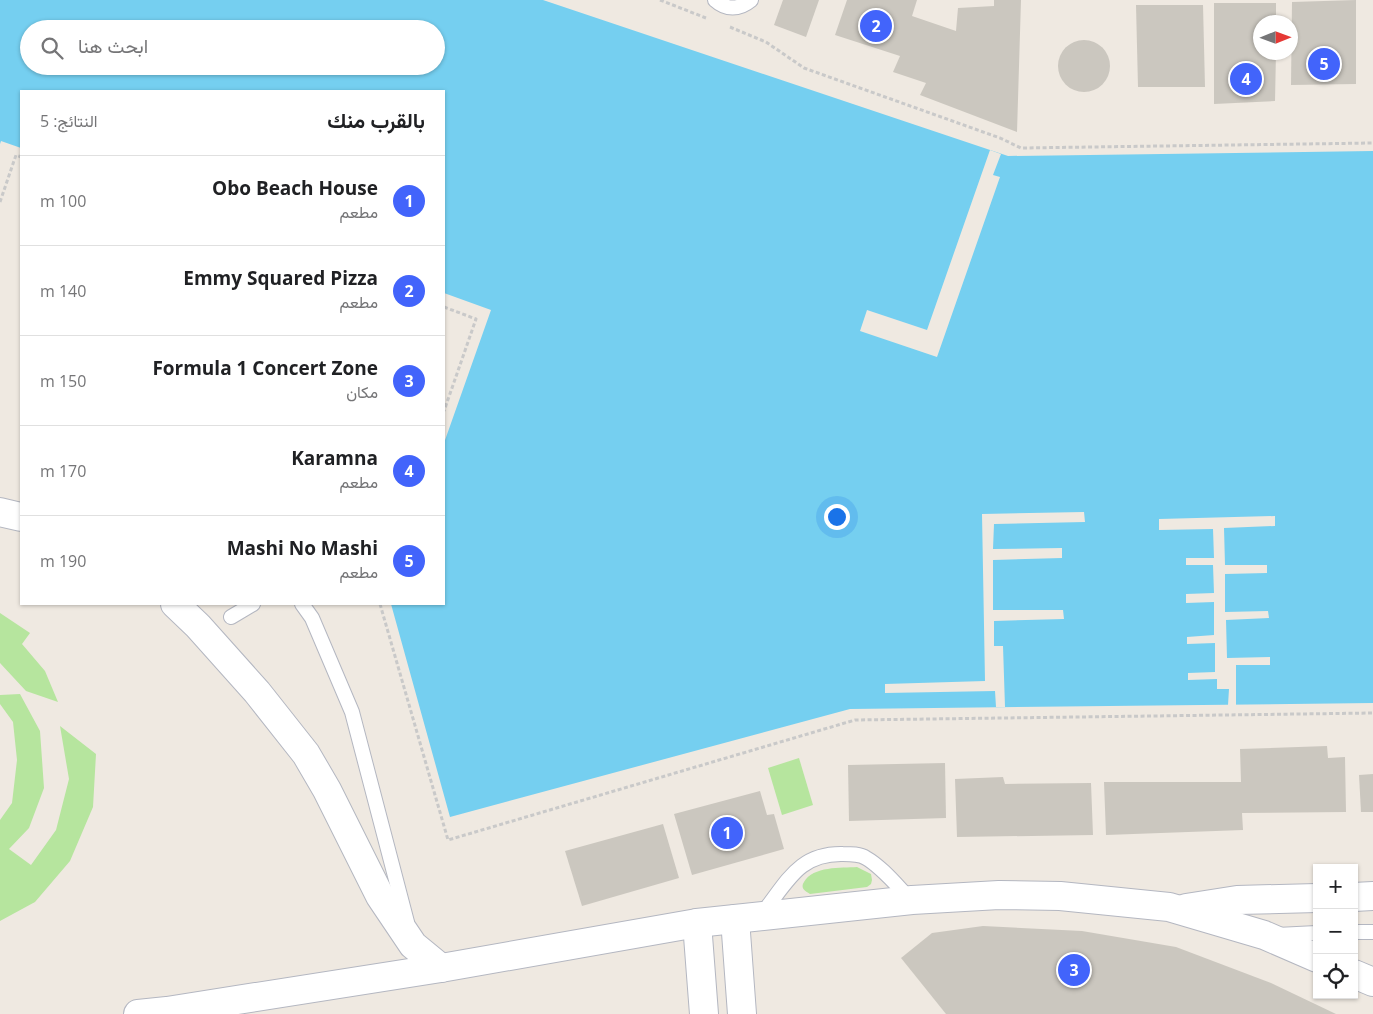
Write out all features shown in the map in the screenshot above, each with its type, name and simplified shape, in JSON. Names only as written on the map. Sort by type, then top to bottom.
[{"type":"main road","points":[[0,512],[20,517]]},
{"type":"main road","points":[[176,605],[198,626],[257,692],[306,754],[327,790],[380,896],[413,945],[440,968]]},
{"type":"main road","points":[[138,1014],[440,968],[697,923],[912,900],[999,895],[1060,896],[1169,907],[1264,935],[1313,956]]},
{"type":"main road","points":[[1358,897],[1373,896]]},
{"type":"main road","points":[[1177,909],[1237,900],[1313,898]]},
{"type":"main road","points":[[742,1014],[748,917]]},
{"type":"main road","points":[[697,923],[704,1014]]},
{"type":"main road","points":[[1358,976],[1373,982]]},
{"type":"lane","points":[[715,0],[722,6],[729,8],[744,6],[751,0]]},
{"type":"lane","points":[[230,617],[251,605]]},
{"type":"lane","points":[[303,605],[312,618],[352,712],[413,945]]},
{"type":"lane","points":[[748,917],[804,863],[814,858],[834,854],[854,854],[865,857],[912,900]]},
{"type":"lane","points":[[1358,932],[1373,932]]},
{"type":"lane","points":[[1264,935],[1313,933]]},
{"type":"path","points":[[753,36],[766,42],[804,68],[1021,148],[1373,143]]},
{"type":"path","points":[[0,202],[16,155],[20,157]]},
{"type":"path","points":[[445,307],[476,319],[445,409]]},
{"type":"path","points":[[380,605],[448,840],[855,720],[1373,713]]},
{"type":"green space","points":[[0,613],[30,633],[22,644],[45,671],[58,702],[26,691],[0,663]]},
{"type":"green space","points":[[20,694],[40,731],[44,788],[29,828],[9,849],[31,865],[56,830],[69,779],[60,726],[96,754],[93,807],[70,861],[35,902],[0,921],[0,820],[12,803],[17,760],[13,722],[0,704],[0,695]]},
{"type":"green space","points":[[799,758],[813,805],[782,815],[768,768]]},
{"type":"green space","points":[[857,867],[871,874],[871,884],[867,887],[810,894],[803,888],[803,884],[808,877],[821,870]]},
{"type":"water","points":[[0,0],[543,0],[1008,156],[1373,151],[1373,703],[850,709],[450,817],[391,605],[445,605],[445,440],[491,310],[445,293],[445,90],[20,90],[20,148],[1,141],[0,144]]},
{"type":"pier","points":[[990,150],[1001,154],[993,175],[1000,177],[937,357],[860,331],[867,310],[927,330]]},
{"type":"pier","points":[[1084,512],[1085,522],[994,524],[993,549],[1062,548],[1062,558],[993,560],[993,610],[1063,610],[1064,619],[994,621],[994,646],[1003,646],[1005,707],[996,707],[995,691],[885,693],[885,684],[985,681],[982,514]]},
{"type":"pier","points":[[1275,516],[1275,526],[1224,528],[1225,565],[1267,565],[1267,573],[1225,574],[1225,612],[1268,611],[1269,618],[1226,620],[1227,658],[1270,657],[1270,665],[1236,665],[1236,705],[1228,705],[1229,689],[1217,689],[1217,679],[1188,680],[1188,673],[1215,672],[1215,643],[1187,644],[1187,637],[1214,635],[1214,602],[1186,603],[1186,594],[1214,593],[1213,565],[1186,565],[1186,558],[1214,558],[1213,529],[1159,530],[1159,519]]},
{"type":"building","points":[[783,0],[819,0],[806,37],[774,25]]},
{"type":"building","points":[[847,0],[917,0],[912,16],[956,31],[958,8],[994,6],[994,0],[1021,0],[1017,132],[920,95],[926,83],[893,72],[900,56],[835,35]]},
{"type":"building","points":[[1356,0],[1356,84],[1291,85],[1291,60],[1298,60],[1298,15],[1292,15],[1292,2]]},
{"type":"building","points":[[1214,3],[1276,3],[1276,15],[1253,15],[1253,60],[1276,60],[1275,101],[1214,104]]},
{"type":"building","points":[[1136,5],[1203,5],[1205,87],[1138,87]]},
{"type":"building","points":[[1084,40],[1094,42],[1102,48],[1108,56],[1110,66],[1108,76],[1102,84],[1094,90],[1084,92],[1074,90],[1066,84],[1060,76],[1058,66],[1060,56],[1066,48],[1074,42]]},
{"type":"building","points":[[1327,746],[1328,758],[1345,757],[1346,812],[1242,813],[1243,830],[1106,835],[1104,782],[1241,782],[1240,749]]},
{"type":"building","points":[[945,763],[946,818],[849,821],[848,765]]},
{"type":"building","points":[[1373,774],[1373,812],[1361,812],[1359,775]]},
{"type":"building","points":[[1003,777],[1005,784],[1091,783],[1093,835],[957,837],[955,779]]},
{"type":"building","points":[[760,791],[767,815],[774,814],[784,849],[692,875],[674,814]]},
{"type":"building","points":[[663,824],[679,878],[582,906],[565,851]]},
{"type":"building","points":[[983,926],[1082,931],[1176,947],[1271,983],[1336,1014],[946,1014],[901,958],[932,933]]},
{"type":"place","name":"Emmy Squared Pizza","points":[[876,26]]},
{"type":"place","name":"Mashi No Mashi","points":[[1324,64]]},
{"type":"place","name":"Karamna","points":[[1246,79]]},
{"type":"place","name":"Obo Beach House","points":[[727,833]]},
{"type":"place","name":"Formula 1 Concert Zone","points":[[1074,970]]}]
